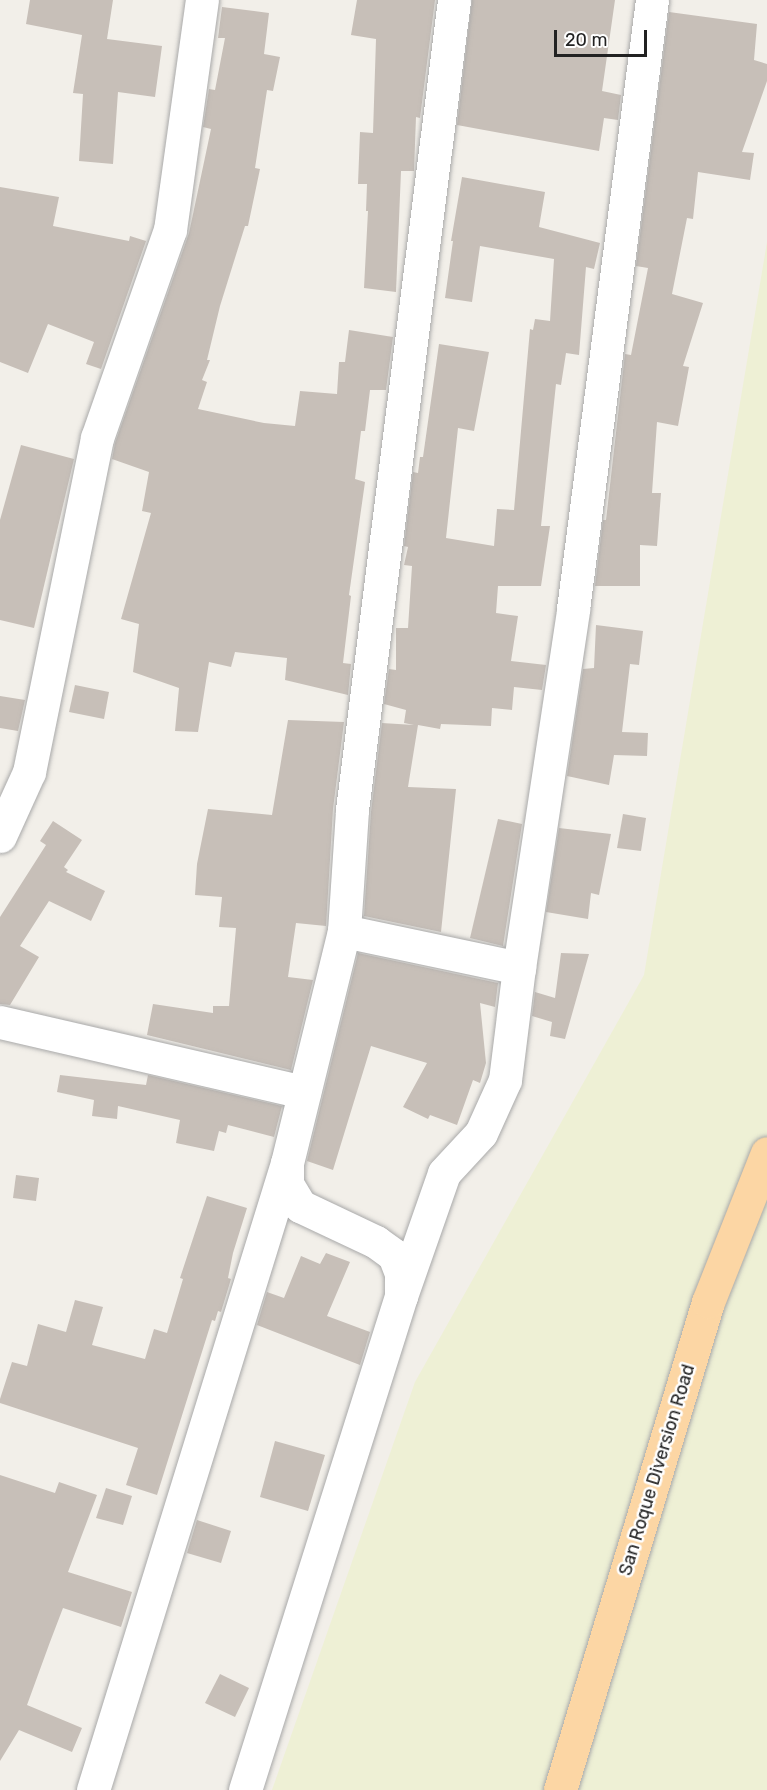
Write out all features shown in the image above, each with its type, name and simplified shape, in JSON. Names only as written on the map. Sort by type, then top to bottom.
[{"type":"main road","name":"San Roque Diversion Road","points":[[560,1790],[708,1302],[767,1154]]},
{"type":"street","points":[[0,836],[29,772],[97,438],[170,230],[202,0]]},
{"type":"street","points":[[93,1790],[287,1163],[344,932],[352,810],[454,0]]},
{"type":"street","points":[[245,1790],[401,1296],[444,1173],[481,1133],[505,1080],[519,968],[573,609],[652,0]]},
{"type":"street","points":[[344,932],[519,968]]},
{"type":"street","points":[[0,1022],[304,1092]]},
{"type":"street","points":[[287,1163],[287,1185],[300,1206],[323,1220],[376,1242],[394,1255],[401,1273],[401,1296]]},
{"type":"green space","points":[[767,242],[767,1790],[272,1790],[415,1382],[644,975]]},
{"type":"building","points":[[30,0],[113,0],[107,39],[162,46],[155,97],[118,92],[113,164],[79,161],[83,94],[73,93],[82,35],[26,24]]},
{"type":"building","points":[[357,0],[435,0],[420,118],[416,117],[414,171],[401,171],[396,292],[364,288],[368,211],[366,211],[367,184],[358,184],[360,132],[373,133],[376,39],[351,35]]},
{"type":"building","points":[[472,0],[615,0],[602,91],[621,95],[618,120],[604,118],[599,151],[457,125]]},
{"type":"building","points":[[222,7],[269,13],[264,54],[280,57],[273,91],[267,90],[255,168],[260,169],[248,226],[245,226],[220,306],[207,360],[210,360],[202,380],[207,382],[198,409],[264,423],[295,426],[300,391],[337,394],[339,362],[345,362],[349,330],[393,337],[386,390],[370,390],[365,431],[361,431],[355,479],[365,482],[349,595],[351,596],[343,663],[351,664],[348,695],[285,680],[287,658],[235,652],[231,667],[209,662],[198,732],[175,731],[179,688],[133,672],[139,624],[121,619],[151,513],[142,511],[149,472],[112,459],[115,443],[189,233],[211,129],[203,127],[209,89],[215,90],[225,38],[218,38]]},
{"type":"building","points":[[669,12],[757,24],[754,60],[767,64],[767,81],[742,152],[754,153],[750,180],[698,172],[693,219],[687,218],[672,294],[703,303],[683,366],[689,367],[678,426],[657,422],[652,493],[661,493],[657,546],[640,545],[640,586],[595,586],[603,520],[606,520],[625,354],[631,355],[648,268],[636,266]]},
{"type":"building","points":[[462,177],[545,192],[539,227],[600,243],[594,269],[586,267],[579,355],[566,353],[561,385],[556,384],[541,526],[550,526],[541,586],[498,586],[496,613],[518,616],[511,661],[546,665],[542,690],[514,687],[512,710],[492,708],[491,726],[441,724],[440,729],[418,725],[408,787],[456,789],[441,932],[364,916],[371,812],[382,723],[414,725],[404,723],[406,710],[384,704],[389,669],[396,670],[396,628],[408,628],[412,566],[404,565],[408,547],[404,546],[413,472],[418,473],[420,457],[423,457],[439,344],[489,352],[474,431],[458,428],[446,538],[494,546],[497,509],[514,510],[530,329],[533,330],[535,319],[550,321],[554,259],[480,246],[472,302],[445,298],[453,241],[451,241]]},
{"type":"building","points":[[0,187],[59,197],[53,226],[129,241],[130,236],[146,241],[101,369],[86,364],[94,342],[48,324],[28,373],[0,362]]},
{"type":"building","points":[[21,445],[74,459],[34,628],[0,620],[0,520]]},
{"type":"building","points":[[596,625],[643,631],[639,665],[630,664],[622,732],[648,733],[647,756],[614,755],[609,785],[567,776],[583,669],[594,668]]},
{"type":"building","points":[[75,685],[109,692],[104,719],[69,712]]},
{"type":"building","points":[[0,696],[25,700],[18,731],[0,728]]},
{"type":"building","points":[[288,720],[344,722],[333,809],[326,926],[296,923],[288,977],[313,980],[291,1070],[147,1035],[153,1004],[213,1013],[213,1006],[229,1006],[236,928],[219,927],[222,897],[195,895],[197,864],[208,809],[272,815]]},
{"type":"building","points":[[623,814],[646,818],[641,851],[617,848]]},
{"type":"building","points":[[498,819],[522,824],[503,946],[470,938]]},
{"type":"building","points":[[53,821],[82,840],[64,867],[68,870],[66,872],[105,891],[91,921],[49,901],[20,946],[39,957],[10,1005],[0,1004],[0,917],[46,845],[40,841]]},
{"type":"building","points":[[559,828],[611,834],[599,895],[591,893],[588,919],[546,912]]},
{"type":"building","points":[[358,953],[498,983],[495,1007],[480,1003],[486,1063],[480,1083],[473,1080],[457,1125],[430,1115],[428,1119],[403,1107],[427,1063],[371,1046],[333,1170],[307,1161]]},
{"type":"building","points":[[561,953],[589,954],[565,1039],[550,1036],[552,1022],[532,1016],[535,992],[555,998]]},
{"type":"building","points":[[60,1075],[146,1085],[148,1075],[282,1106],[274,1137],[228,1125],[226,1133],[219,1131],[214,1151],[176,1143],[180,1120],[118,1106],[117,1119],[92,1116],[94,1100],[57,1092]]},
{"type":"building","points":[[16,1175],[39,1178],[36,1201],[13,1198]]},
{"type":"building","points":[[207,1196],[247,1208],[233,1253],[228,1278],[231,1279],[221,1312],[218,1311],[215,1321],[212,1320],[157,1495],[126,1485],[138,1448],[0,1403],[0,1399],[12,1362],[27,1366],[38,1324],[66,1332],[75,1300],[103,1307],[92,1345],[145,1359],[154,1329],[167,1333],[183,1279],[180,1278]]},
{"type":"building","points":[[326,1253],[350,1262],[327,1316],[370,1332],[360,1365],[257,1325],[267,1292],[284,1298],[301,1256],[320,1264]]},
{"type":"building","points":[[275,1441],[325,1455],[308,1511],[260,1497]]},
{"type":"building","points":[[0,1475],[55,1493],[59,1482],[97,1495],[68,1572],[132,1592],[121,1627],[63,1608],[50,1642],[27,1705],[82,1728],[72,1752],[19,1730],[0,1761]]},
{"type":"building","points":[[106,1488],[132,1496],[123,1525],[96,1518]]},
{"type":"building","points":[[197,1520],[231,1531],[221,1563],[187,1553]]},
{"type":"building","points":[[220,1674],[249,1688],[235,1717],[205,1703]]}]
